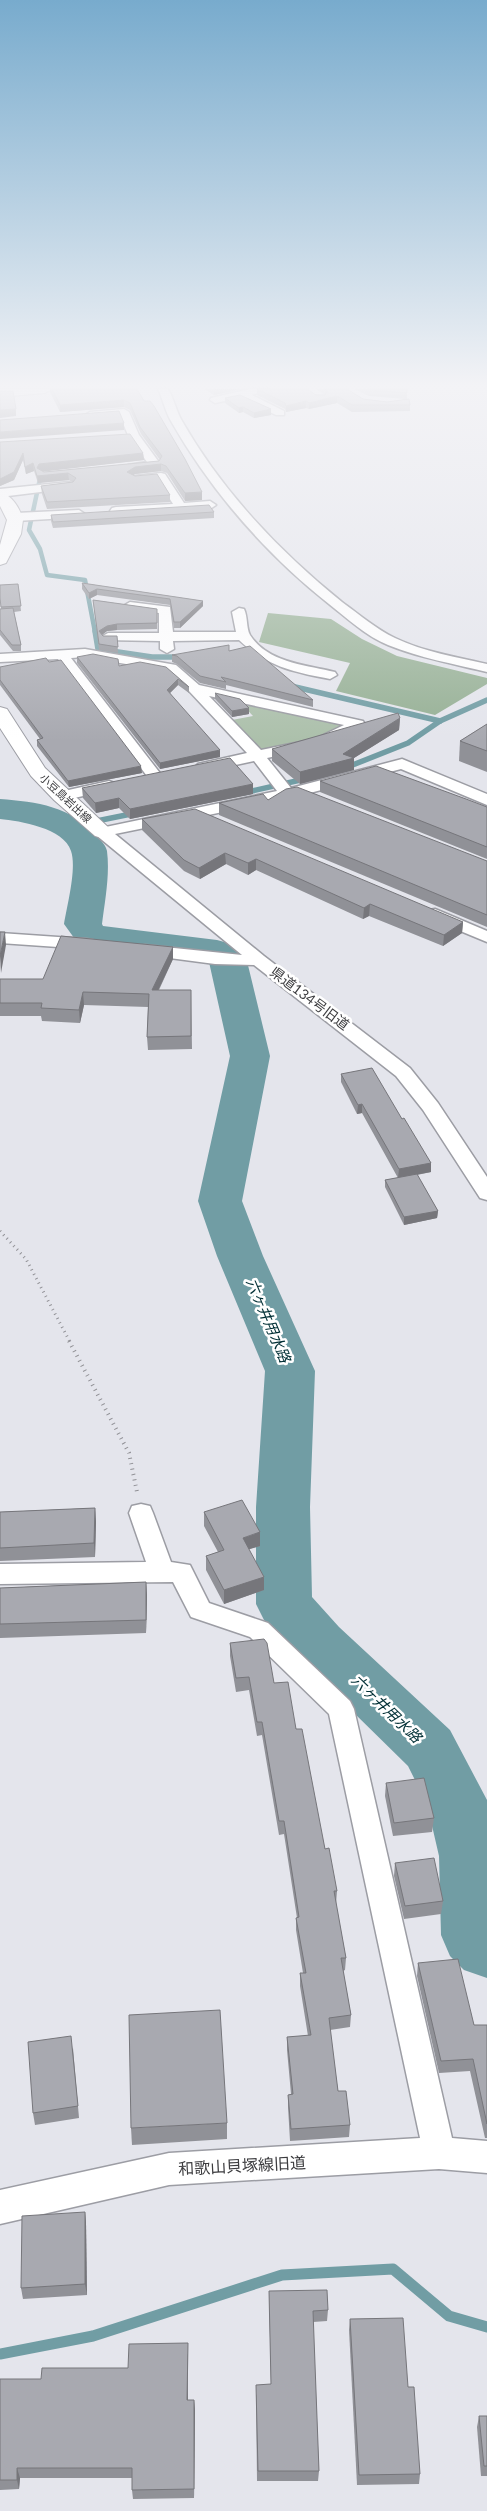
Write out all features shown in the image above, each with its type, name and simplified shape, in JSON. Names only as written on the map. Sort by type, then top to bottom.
[{"type":"main road","points":[[0,560],[21,517],[11,506]]},
{"type":"main road","name":"小豆島岩出線","points":[[0,713],[38,772],[61,796],[102,832]]},
{"type":"street","points":[[21,517],[193,506]]},
{"type":"street","points":[[238,506],[262,536],[301,575],[371,631],[392,642],[431,655],[487,668]]},
{"type":"street","points":[[116,604],[165,610],[168,648],[162,659]]},
{"type":"street","points":[[240,612],[243,636],[260,653],[281,666],[330,675]]},
{"type":"street","points":[[108,637],[243,636]]},
{"type":"street","points":[[0,658],[85,653],[162,659],[194,688],[286,789],[325,802]]},
{"type":"street","points":[[60,654],[154,777]]},
{"type":"street","points":[[192,769],[319,743],[358,724],[194,688]]},
{"type":"street","points":[[102,832],[198,813],[286,789],[402,764],[487,800]]},
{"type":"street","points":[[61,796],[173,773]]},
{"type":"street","points":[[198,813],[225,825]]},
{"type":"street","name":"県道134号旧道","points":[[102,832],[258,960],[346,1026],[403,1072],[431,1107],[487,1193]]},
{"type":"street","points":[[416,906],[487,937]]},
{"type":"street","points":[[0,938],[103,945]]},
{"type":"street","points":[[131,948],[179,953],[216,961],[238,962],[258,960]]},
{"type":"street","points":[[141,1513],[162,1572]]},
{"type":"street","points":[[0,1574],[181,1572],[200,1610],[259,1630],[341,1709],[440,2153]]},
{"type":"street","name":"和歌山貝塚線旧道","points":[[0,2207],[169,2169],[440,2153],[487,2157]]},
{"type":"path","points":[[0,1231],[26,1259],[129,1453],[141,1513]]},
{"type":"green space","points":[[268,613],[331,619],[362,639],[397,656],[487,678],[487,684],[435,715],[336,691],[350,663],[259,642]]},
{"type":"green space","points":[[237,699],[344,724],[344,727],[288,748],[258,750],[248,741],[232,720],[253,716]]},
{"type":"building","points":[[190,506],[210,506],[214,512],[53,522],[51,515]]},
{"type":"building","points":[[82,583],[203,601],[180,622],[174,622],[170,599],[97,589],[89,593]]},
{"type":"building","points":[[18,584],[21,606],[1,607],[0,585]]},
{"type":"building","points":[[93,600],[157,609],[157,623],[107,626],[99,631],[103,636],[117,636],[118,647],[99,644]]},
{"type":"building","points":[[13,608],[21,645],[12,645],[0,630],[0,609]]},
{"type":"building","points":[[229,645],[229,651],[250,646],[313,700],[221,677],[226,682],[200,676],[177,656],[172,655]]},
{"type":"building","points":[[93,654],[118,659],[119,666],[140,662],[166,667],[189,687],[178,679],[167,690],[220,750],[160,763],[77,657]]},
{"type":"building","points":[[46,658],[49,662],[61,660],[141,766],[68,781],[37,740],[43,738],[0,680],[0,667]]},
{"type":"building","points":[[215,693],[240,699],[249,708],[232,711]]},
{"type":"building","points":[[398,713],[400,718],[343,754],[354,758],[300,772],[272,749]]},
{"type":"building","points":[[487,724],[487,751],[460,741]]},
{"type":"building","points":[[230,758],[253,784],[130,809],[119,798],[95,803],[82,788]]},
{"type":"building","points":[[376,766],[487,807],[487,847],[320,781]]},
{"type":"building","points":[[297,787],[487,861],[487,915],[219,803],[263,794],[268,800],[286,789]]},
{"type":"building","points":[[195,809],[463,922],[444,935],[370,904],[364,908],[256,859],[248,863],[225,853],[199,868],[184,860],[142,819]]},
{"type":"building","points":[[0,932],[5,932],[0,956]]},
{"type":"building","points":[[61,936],[173,947],[152,990],[191,990],[191,1036],[147,1037],[149,994],[83,992],[79,1010],[41,1008],[42,1003],[0,1003],[0,979],[43,979]]},
{"type":"building","points":[[372,1068],[431,1163],[399,1169],[362,1104],[358,1105],[341,1074]]},
{"type":"building","points":[[417,1174],[438,1211],[404,1217],[385,1180]]},
{"type":"building","points":[[242,1500],[260,1532],[243,1538],[264,1577],[224,1590],[206,1556],[224,1550],[204,1512]]},
{"type":"building","points":[[95,1508],[94,1543],[0,1548],[0,1512]]},
{"type":"building","points":[[146,1582],[146,1620],[0,1624],[0,1588]]},
{"type":"building","points":[[264,1639],[267,1643],[274,1683],[288,1682],[296,1729],[302,1729],[325,1849],[329,1848],[337,1891],[334,1891],[346,1958],[341,1958],[351,2015],[329,2018],[338,2091],[346,2091],[350,2125],[291,2129],[288,2095],[293,2094],[287,2037],[311,2035],[300,1973],[306,1973],[296,1918],[299,1917],[284,1821],[279,1821],[262,1722],[257,1722],[249,1677],[236,1678],[230,1643]]},
{"type":"building","points":[[424,1778],[434,1818],[394,1823],[386,1783]]},
{"type":"building","points":[[434,1858],[443,1901],[405,1906],[395,1863]]},
{"type":"building","points":[[458,1959],[474,2025],[487,2025],[487,2124],[473,2059],[441,2061],[418,1963]]},
{"type":"building","points":[[220,2010],[227,2123],[131,2128],[129,2015]]},
{"type":"building","points":[[71,2036],[78,2106],[33,2113],[28,2042]]},
{"type":"building","points":[[85,2212],[85,2284],[21,2288],[22,2216]]},
{"type":"building","points":[[327,2290],[328,2310],[313,2311],[319,2471],[258,2471],[256,2385],[271,2384],[269,2291]]},
{"type":"building","points":[[403,2318],[408,2387],[414,2387],[420,2474],[359,2475],[350,2319]]},
{"type":"building","points":[[188,2343],[187,2400],[194,2400],[194,2489],[132,2490],[132,2468],[17,2468],[17,2480],[0,2480],[0,2379],[41,2379],[42,2368],[128,2368],[129,2344]]},
{"type":"building","points":[[479,2416],[487,2416],[487,2466],[484,2466]]},
{"type":"waterway","points":[[34,506],[29,530],[40,549],[47,575],[85,580],[95,632]]},
{"type":"waterway","points":[[95,631],[98,649],[152,657],[180,657]]},
{"type":"waterway","points":[[291,686],[440,721]]},
{"type":"waterway","points":[[440,721],[487,700]]},
{"type":"waterway","points":[[345,768],[408,743],[440,721]]},
{"type":"waterway","points":[[243,793],[305,779]]},
{"type":"waterway","name":"六ヶ井用水路","points":[[0,809],[34,812],[72,829],[89,849],[90,872],[83,924],[90,934],[110,939],[217,951],[227,957],[250,1056],[220,1201],[240,1256],[290,1371],[283,1507],[284,1604],[319,1643],[429,1748],[457,1801],[470,1856],[473,1935],[487,1948]]},
{"type":"waterway","points":[[67,827],[136,813]]},
{"type":"waterway","points":[[0,2354],[93,2336],[282,2275],[393,2269],[449,2316],[487,2327]]}]
